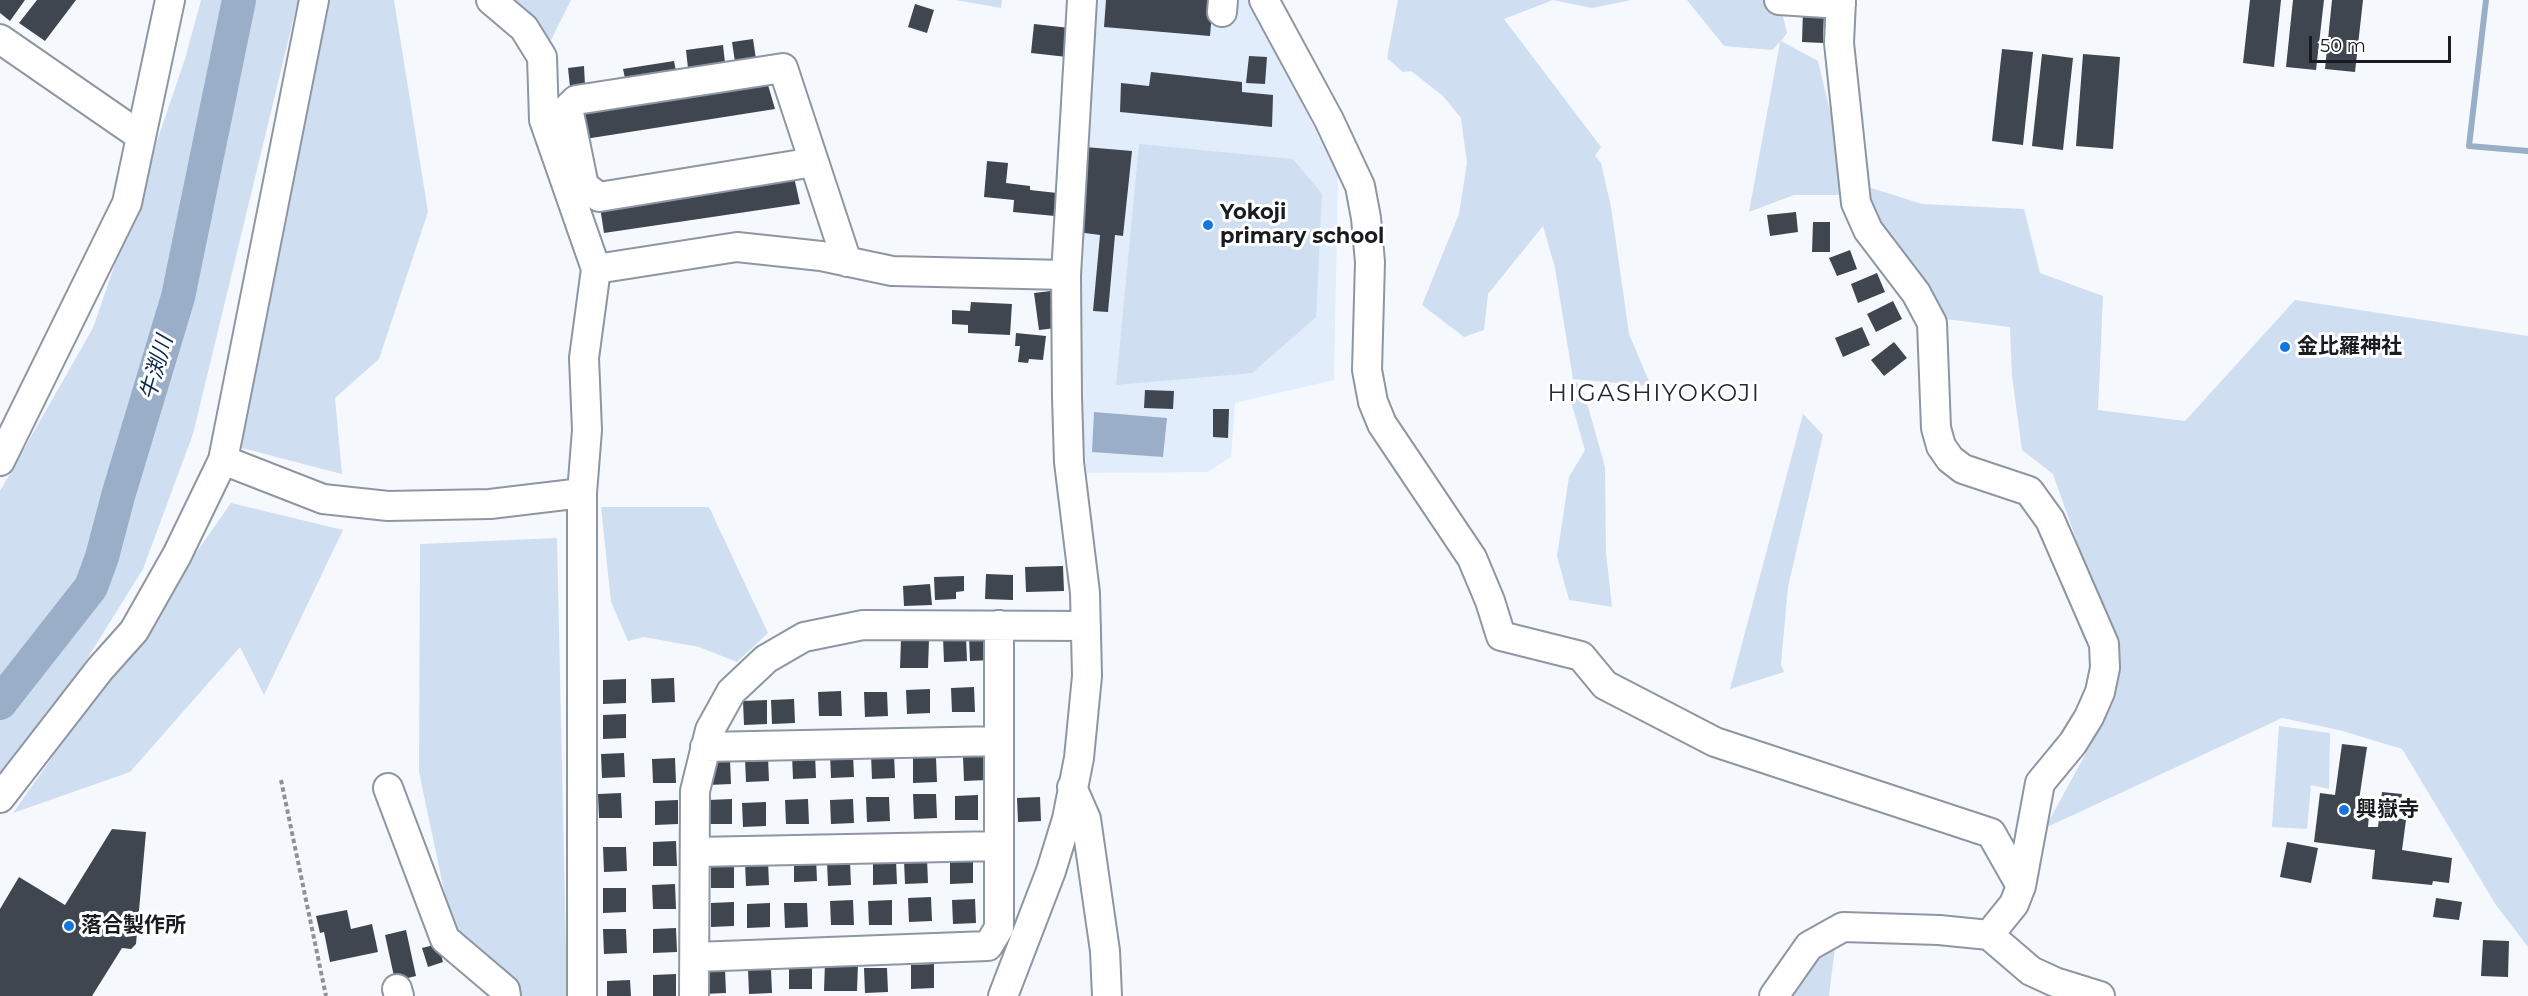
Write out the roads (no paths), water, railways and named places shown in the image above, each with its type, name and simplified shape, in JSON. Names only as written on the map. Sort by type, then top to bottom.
[{"type":"street","points":[[4,445],[126,203],[170,0]]},
{"type":"street","points":[[0,798],[100,669],[134,631],[177,555],[223,460],[314,0]]},
{"type":"street","points":[[491,0],[524,28],[542,57],[544,120],[596,269],[584,358],[587,430],[582,493],[582,996]]},
{"type":"street","points":[[1003,996],[1051,872],[1066,819],[1079,758],[1087,676],[1081,553],[1069,462],[1066,275],[1082,0]]},
{"type":"street","points":[[1263,0],[1329,120],[1360,186],[1370,262],[1367,370],[1373,402],[1382,424],[1472,558],[1490,601],[1501,636],[1581,656],[1605,685],[1714,742],[1992,833],[2021,886]]},
{"type":"street","points":[[1779,0],[1841,2],[1839,43],[1856,203],[1868,230],[1916,292],[1932,323],[1936,428],[1941,446],[1950,459],[1963,469],[2005,481],[2029,491],[2050,520],[2104,644],[2105,668],[2100,693],[2073,743],[2040,783],[2021,886],[2014,904],[1989,935]]},
{"type":"street","points":[[0,39],[139,135]]},
{"type":"street","points":[[814,162],[599,197],[584,186],[568,108],[576,100],[783,68],[847,262]]},
{"type":"street","points":[[596,269],[737,247],[821,256],[892,271],[1066,275]]},
{"type":"street","points":[[223,460],[322,499],[388,506],[490,504],[582,493]]},
{"type":"street","points":[[694,996],[694,790],[710,730],[731,692],[766,659],[804,637],[863,625],[1086,626]]},
{"type":"street","points":[[694,957],[988,946],[999,928],[999,625]]},
{"type":"street","points":[[705,747],[999,741]]},
{"type":"street","points":[[1072,787],[1086,819],[1106,951],[1107,996]]},
{"type":"street","points":[[388,788],[445,939],[504,990],[506,996]]},
{"type":"street","points":[[694,852],[999,846]]},
{"type":"street","points":[[1774,996],[1809,946],[1843,927],[1917,929],[1989,935],[2054,989],[2100,996]]},
{"type":"waterway","name":"牛渕川","points":[[0,703],[91,587],[102,557],[178,297],[239,0]]},
{"type":"waterway","points":[[2486,0],[2469,146],[2528,151]]},
{"type":"place","name":"Yokoji primary school","points":[[1208,225]]},
{"type":"place","name":"金比羅神社","points":[[2285,347]]},
{"type":"place","name":"興嶽寺","points":[[2344,810]]},
{"type":"place","name":"落合製作所","points":[[69,926]]},
{"type":"district","name":"HIGASHIYOKOJI","points":[[1654,394]]}]
